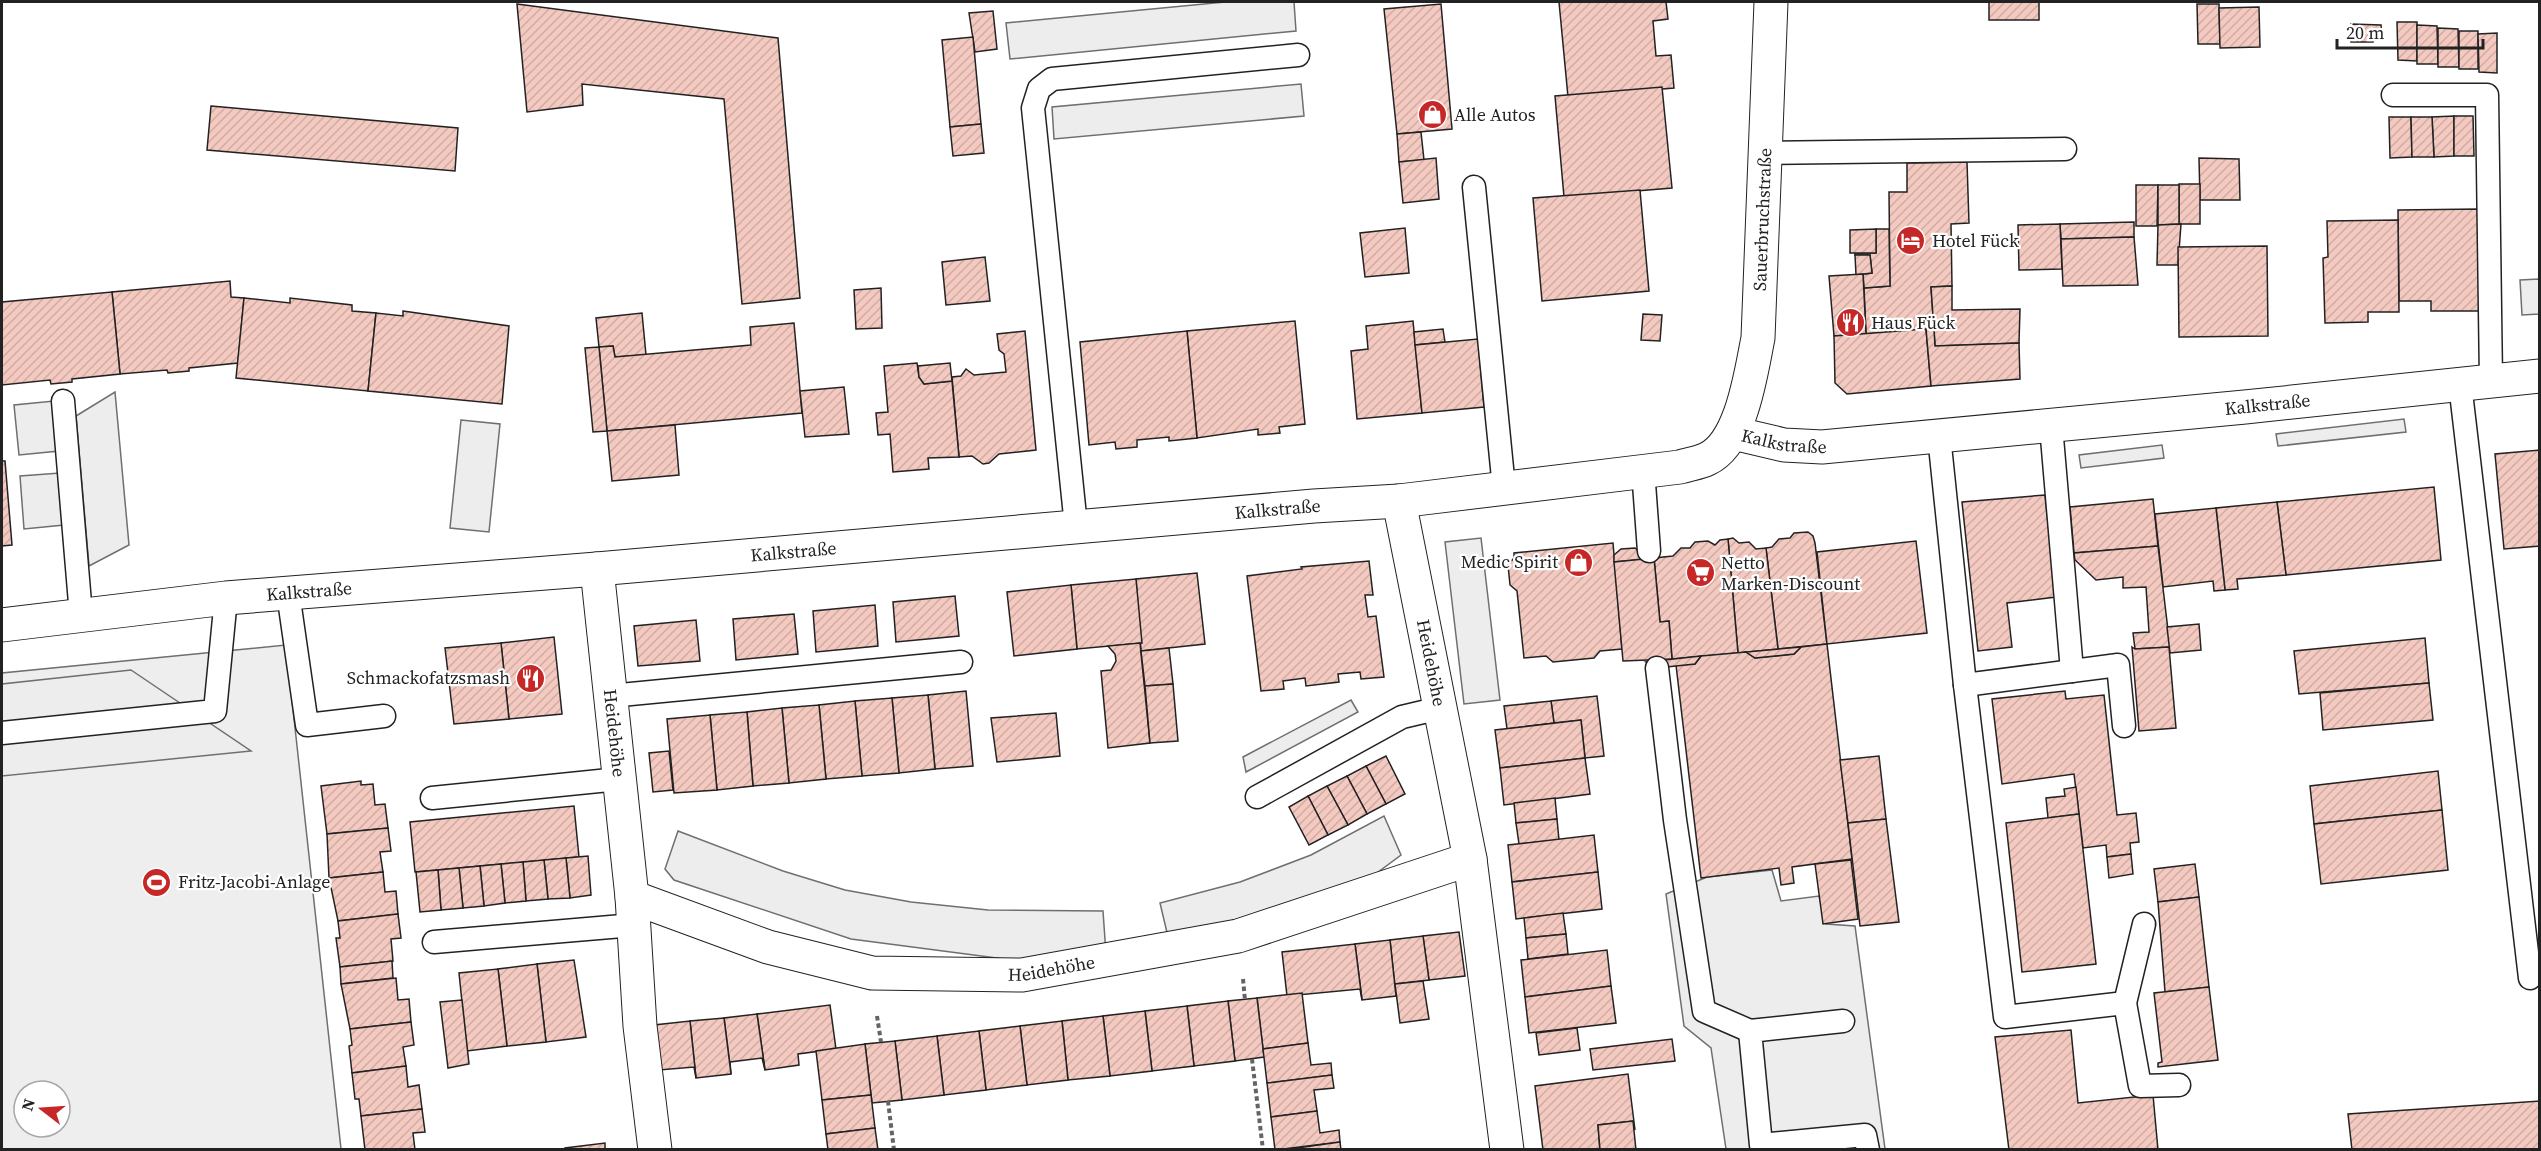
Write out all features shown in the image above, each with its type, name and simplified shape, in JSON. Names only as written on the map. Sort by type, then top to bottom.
[{"type":"street","name":"Sauerbruchstraße","points":[[1733,433],[1748,391],[1758,338],[1767,153],[1771,2]]},
{"type":"street","name":"Kalkstraße","points":[[2,625],[226,598],[597,569],[1314,506],[1399,501],[1680,467],[1709,459],[1733,433],[1784,445],[1822,447],[2540,376]]},
{"type":"street","name":"Heidehöhe","points":[[1399,501],[1470,859],[1507,1149]]},
{"type":"street","name":"Heidehöhe","points":[[597,569],[633,911],[640,1026],[655,1149]]},
{"type":"street","name":"Heidehöhe","points":[[633,911],[872,973],[1022,975],[1238,936],[1470,859]]},
{"type":"lane","points":[[1076,526],[1034,108],[1039,89],[1052,79],[1298,55]]},
{"type":"lane","points":[[2393,95],[2487,94],[2475,382],[2530,978]]},
{"type":"lane","points":[[1767,153],[2065,149]]},
{"type":"lane","points":[[1474,187],[1504,488]]},
{"type":"lane","points":[[63,401],[81,615]]},
{"type":"lane","points":[[2051,426],[2072,671]]},
{"type":"lane","points":[[1939,436],[1965,685],[2005,1017],[2125,1003]]},
{"type":"lane","points":[[1643,470],[1649,551]]},
{"type":"lane","points":[[288,593],[307,726],[384,716]]},
{"type":"lane","points":[[2,733],[215,711],[226,598]]},
{"type":"lane","points":[[610,696],[962,662]]},
{"type":"lane","points":[[1965,685],[2118,665],[2124,726]]},
{"type":"lane","points":[[1657,668],[1676,820],[1704,1011],[1750,1031],[1843,1021]]},
{"type":"lane","points":[[1257,797],[1402,717],[1440,708]]},
{"type":"lane","points":[[432,798],[619,779]]},
{"type":"lane","points":[[434,942],[633,911]]},
{"type":"lane","points":[[2144,924],[2125,1003],[2140,1086],[2178,1086]]},
{"type":"lane","points":[[1750,1031],[1761,1145],[1865,1135],[1868,1149]]},
{"type":"path","points":[[1252,1059],[1263,1149]]},
{"type":"path","points":[[888,1101],[894,1149]]},
{"type":"shaded area","points":[[1225,2],[1294,2],[1296,31],[1010,59],[1006,23]]},
{"type":"shaded area","points":[[1301,84],[1304,116],[1054,139],[1052,107]]},
{"type":"shaded area","points":[[2539,279],[2539,314],[2522,315],[2520,280]]},
{"type":"shaded area","points":[[115,392],[129,545],[89,566],[76,416]]},
{"type":"shaded area","points":[[54,401],[59,451],[19,455],[14,405]]},
{"type":"shaded area","points":[[2404,419],[2406,432],[2278,446],[2276,434]]},
{"type":"shaded area","points":[[461,420],[500,424],[489,532],[450,528]]},
{"type":"shaded area","points":[[2162,445],[2164,458],[2081,468],[2079,455]]},
{"type":"shaded area","points":[[60,473],[64,525],[24,529],[20,476]]},
{"type":"shaded area","points":[[1481,538],[1500,700],[1464,704],[1445,542]]},
{"type":"shaded area","name":"Fritz-Jacobi-Anlage","points":[[286,645],[341,1149],[2,1150],[2,673]]},
{"type":"shaded area","points":[[131,670],[251,751],[2,776],[2,684]]},
{"type":"shaded area","points":[[1351,700],[1358,712],[1246,772],[1243,757]]},
{"type":"shaded area","points":[[1384,816],[1401,855],[1374,875],[1169,941],[1160,903],[1240,882],[1311,855]]},
{"type":"shaded area","points":[[678,831],[783,871],[845,890],[911,902],[988,910],[1103,911],[1106,954],[1012,960],[851,939],[674,880],[665,869]]},
{"type":"shaded area","points":[[1772,870],[1781,901],[1819,896],[1826,924],[1855,926],[1885,1149],[1726,1149],[1711,1048],[1684,1026],[1666,894],[1707,877]]},
{"type":"building","points":[[1559,2],[1666,2],[1668,19],[1653,21],[1656,56],[1671,55],[1674,88],[1568,97]]},
{"type":"building","points":[[1989,2],[2039,2],[2039,20],[1989,20]]},
{"type":"building","points":[[517,4],[778,38],[800,298],[742,304],[724,99],[582,84],[583,105],[527,112]]},
{"type":"building","points":[[1441,4],[1452,129],[1397,134],[1384,9]]},
{"type":"building","points":[[2197,4],[2219,4],[2220,44],[2198,44]]},
{"type":"building","points":[[2259,7],[2260,47],[2220,48],[2219,8]]},
{"type":"building","points":[[993,11],[997,49],[975,52],[969,13]]},
{"type":"building","points":[[2397,22],[2417,22],[2417,61],[2398,60]]},
{"type":"building","points":[[2351,24],[2381,25],[2382,37],[2373,37],[2373,42],[2351,42]]},
{"type":"building","points":[[2417,25],[2437,26],[2438,64],[2417,64]]},
{"type":"building","points":[[2438,28],[2458,29],[2459,67],[2438,67]]},
{"type":"building","points":[[2459,31],[2478,31],[2478,69],[2459,69]]},
{"type":"building","points":[[2497,33],[2497,73],[2479,72],[2478,34]]},
{"type":"building","points":[[973,37],[981,124],[950,127],[942,40]]},
{"type":"building","points":[[1662,87],[1672,188],[1564,197],[1555,96]]},
{"type":"building","points":[[211,106],[458,128],[455,171],[207,150]]},
{"type":"building","points":[[2454,116],[2454,156],[2434,157],[2432,117]]},
{"type":"building","points":[[2454,116],[2473,116],[2474,156],[2454,156]]},
{"type":"building","points":[[2389,117],[2411,117],[2412,157],[2390,158]]},
{"type":"building","points":[[2411,117],[2432,117],[2434,157],[2412,157]]},
{"type":"building","points":[[981,124],[984,153],[953,156],[950,127]]},
{"type":"building","points":[[1421,132],[1424,160],[1399,162],[1397,134]]},
{"type":"building","points":[[1436,158],[1439,199],[1403,203],[1399,162]]},
{"type":"building","points":[[2199,158],[2239,159],[2240,200],[2200,200]]},
{"type":"building","points":[[1967,162],[1969,223],[1951,224],[1952,286],[1931,287],[1934,329],[1866,334],[1864,288],[1890,286],[1889,192],[1907,192],[1907,163]]},
{"type":"building","points":[[2179,184],[2200,184],[2200,224],[2179,224]]},
{"type":"building","points":[[2136,185],[2158,185],[2157,226],[2136,226]]},
{"type":"building","points":[[2158,185],[2179,185],[2179,224],[2158,225]]},
{"type":"building","points":[[1640,190],[1649,291],[1542,301],[1533,198]]},
{"type":"building","points":[[2479,209],[2480,311],[2431,311],[2431,301],[2399,301],[2398,210]]},
{"type":"building","points":[[2398,220],[2399,312],[2368,312],[2368,322],[2325,323],[2323,258],[2328,257],[2327,221]]},
{"type":"building","points":[[2134,222],[2134,237],[2061,239],[2060,224]]},
{"type":"building","points":[[2060,224],[2062,269],[2019,270],[2018,225]]},
{"type":"building","points":[[2181,224],[2178,265],[2157,265],[2158,225]]},
{"type":"building","points":[[1405,228],[1409,273],[1365,277],[1360,233]]},
{"type":"building","points":[[1876,229],[1889,229],[1890,286],[1864,288],[1863,274],[1872,273],[1870,255],[1855,255],[1855,253],[1876,253]]},
{"type":"building","points":[[1876,229],[1876,253],[1850,253],[1850,230]]},
{"type":"building","points":[[2134,237],[2138,285],[2063,286],[2061,239]]},
{"type":"building","points":[[2267,246],[2268,336],[2179,337],[2178,247]]},
{"type":"building","points":[[1855,255],[1870,255],[1872,273],[1856,275]]},
{"type":"building","points":[[985,257],[990,301],[946,305],[942,262]]},
{"type":"building","points":[[1863,274],[1866,334],[1834,336],[1829,276]]},
{"type":"building","points":[[230,281],[231,297],[244,298],[238,363],[189,368],[189,371],[168,373],[167,370],[120,374],[112,292]]},
{"type":"building","points":[[1952,286],[1952,310],[2020,309],[2019,343],[1935,346],[1931,287]]},
{"type":"building","points":[[881,288],[882,328],[856,329],[854,290]]},
{"type":"building","points":[[112,292],[120,374],[72,379],[72,382],[51,384],[50,380],[2,385],[2,302]]},
{"type":"building","points":[[244,298],[290,303],[290,298],[352,305],[352,311],[376,313],[368,391],[236,378]]},
{"type":"building","points":[[403,311],[509,326],[502,404],[368,391],[376,313],[403,316]]},
{"type":"building","points":[[642,313],[646,355],[615,357],[613,346],[599,347],[596,318]]},
{"type":"building","points":[[1643,314],[1662,315],[1660,341],[1641,340]]},
{"type":"building","points":[[1295,321],[1305,424],[1279,427],[1280,433],[1258,435],[1258,429],[1197,438],[1187,331]]},
{"type":"building","points":[[1413,321],[1422,413],[1357,419],[1351,351],[1368,349],[1366,326]]},
{"type":"building","points":[[794,323],[802,413],[607,431],[599,347],[613,346],[615,357],[751,345],[750,327]]},
{"type":"building","points":[[1443,329],[1445,342],[1415,345],[1414,332]]},
{"type":"building","points":[[1926,329],[1931,386],[1847,394],[1835,383],[1834,336]]},
{"type":"building","points":[[1926,329],[1934,329],[1935,346],[2019,343],[2020,379],[1931,386]]},
{"type":"building","points":[[1025,331],[1036,450],[999,454],[989,463],[983,464],[972,456],[959,457],[952,377],[961,376],[966,369],[974,375],[1006,372],[1004,354],[999,350],[997,334]]},
{"type":"building","points":[[1187,331],[1197,438],[1169,441],[1169,437],[1137,440],[1137,447],[1116,449],[1115,442],[1089,445],[1080,342]]},
{"type":"building","points":[[1478,339],[1484,407],[1422,413],[1415,345]]},
{"type":"building","points":[[599,347],[607,431],[593,432],[585,348]]},
{"type":"building","points":[[917,363],[919,377],[924,384],[952,381],[959,457],[928,458],[929,469],[893,472],[890,434],[878,435],[876,413],[888,412],[884,366]]},
{"type":"building","points":[[950,363],[952,381],[924,384],[919,377],[918,366]]},
{"type":"building","points":[[844,387],[849,434],[805,437],[800,391]]},
{"type":"building","points":[[675,425],[679,475],[612,481],[607,431]]},
{"type":"building","points":[[2540,450],[2540,546],[2504,549],[2495,454]]},
{"type":"building","points":[[2,461],[5,461],[12,545],[2,546]]},
{"type":"building","points":[[2434,487],[2441,560],[2286,575],[2277,502]]},
{"type":"building","points":[[2045,495],[2056,597],[2007,603],[2012,647],[1978,651],[1962,502]]},
{"type":"building","points":[[2153,499],[2158,546],[2074,553],[2070,507]]},
{"type":"building","points":[[2277,502],[2286,575],[2237,579],[2238,589],[2225,590],[2216,508]]},
{"type":"building","points":[[2216,508],[2225,590],[2214,591],[2213,581],[2163,587],[2155,514]]},
{"type":"building","points":[[1808,532],[1813,536],[1815,543],[1827,644],[1778,649],[1766,548],[1772,547],[1779,539],[1790,538],[1794,533]]},
{"type":"building","points":[[1733,538],[1739,543],[1749,542],[1756,549],[1766,548],[1778,649],[1738,653],[1728,539]]},
{"type":"building","points":[[1728,539],[1738,653],[1672,659],[1669,621],[1660,622],[1654,558],[1673,556],[1681,548],[1690,548],[1695,542],[1708,541],[1715,545],[1720,540]]},
{"type":"building","points":[[1916,541],[1927,633],[1827,644],[1817,552]]},
{"type":"building","points":[[1613,543],[1622,649],[1600,651],[1594,658],[1553,662],[1546,656],[1524,658],[1517,591],[1510,585],[1508,565],[1514,558],[1514,553]]},
{"type":"building","points":[[2158,546],[2170,647],[2135,649],[2133,633],[2149,632],[2146,587],[2123,588],[2123,577],[2096,580],[2075,560],[2074,553]]},
{"type":"building","points":[[1635,548],[1640,552],[1650,551],[1658,558],[1614,562],[1614,555],[1621,549]]},
{"type":"building","points":[[1654,558],[1660,622],[1669,621],[1672,659],[1623,661],[1614,562]]},
{"type":"building","points":[[1369,561],[1373,595],[1365,595],[1368,617],[1376,616],[1384,677],[1361,679],[1360,672],[1338,674],[1339,682],[1306,686],[1305,678],[1283,681],[1284,689],[1261,691],[1247,576],[1302,569],[1301,567]]},
{"type":"building","points":[[1197,573],[1205,644],[1141,651],[1136,579]]},
{"type":"building","points":[[1136,579],[1142,643],[1077,649],[1071,585]]},
{"type":"building","points":[[1071,585],[1077,649],[1014,656],[1007,592]]},
{"type":"building","points":[[955,596],[959,636],[896,642],[893,602]]},
{"type":"building","points":[[875,605],[878,646],[816,652],[813,611]]},
{"type":"building","points":[[794,614],[798,654],[736,660],[733,619]]},
{"type":"building","points":[[696,620],[700,661],[638,666],[634,626]]},
{"type":"building","points":[[2199,624],[2201,650],[2170,653],[2167,627]]},
{"type":"building","points":[[554,637],[562,714],[509,719],[501,643]]},
{"type":"building","points":[[2425,638],[2429,683],[2299,694],[2294,651]]},
{"type":"building","points":[[501,643],[509,719],[454,724],[445,648]]},
{"type":"building","points":[[1140,643],[1150,743],[1108,748],[1101,671],[1111,670],[1116,661],[1115,654],[1108,646]]},
{"type":"building","points":[[1827,644],[1852,859],[1792,867],[1794,883],[1781,885],[1779,868],[1701,878],[1676,665],[1695,664],[1701,656],[1746,652],[1755,658],[1794,654],[1801,647]]},
{"type":"building","points":[[1801,647],[1794,654],[1755,658],[1746,652]]},
{"type":"building","points":[[2132,647],[2135,649],[2169,647],[2176,728],[2139,731]]},
{"type":"building","points":[[1169,648],[1173,684],[1145,686],[1141,651]]},
{"type":"building","points":[[1701,656],[1695,664],[1657,668],[1646,662]]},
{"type":"building","points":[[2429,683],[2433,720],[2323,730],[2320,693]]},
{"type":"building","points":[[1173,684],[1178,741],[1150,743],[1145,686]]},
{"type":"building","points":[[966,691],[973,766],[935,769],[928,695]]},
{"type":"building","points":[[2065,691],[2066,699],[2104,695],[2117,815],[2136,813],[2139,842],[2130,843],[2131,854],[2107,857],[2106,845],[2083,848],[2074,774],[2002,784],[1992,699]]},
{"type":"building","points":[[928,695],[935,769],[899,773],[892,698]]},
{"type":"building","points":[[1597,696],[1604,756],[1585,758],[1581,720],[1554,723],[1551,701]]},
{"type":"building","points":[[892,698],[899,773],[862,776],[855,701]]},
{"type":"building","points":[[855,701],[862,776],[826,779],[819,705]]},
{"type":"building","points":[[1551,701],[1554,723],[1507,729],[1504,706]]},
{"type":"building","points":[[819,705],[826,779],[789,783],[782,708]]},
{"type":"building","points":[[782,708],[789,783],[753,786],[747,712]]},
{"type":"building","points":[[747,712],[753,786],[717,790],[710,715]]},
{"type":"building","points":[[1056,713],[1060,756],[997,762],[991,718]]},
{"type":"building","points":[[710,715],[717,790],[674,793],[667,719]]},
{"type":"building","points":[[1581,720],[1585,758],[1500,768],[1495,730]]},
{"type":"building","points":[[669,751],[673,790],[653,792],[649,753]]},
{"type":"building","points":[[1386,756],[1405,794],[1386,804],[1366,766]]},
{"type":"building","points":[[1879,756],[1886,819],[1848,823],[1840,760]]},
{"type":"building","points":[[1585,758],[1590,794],[1504,805],[1500,768]]},
{"type":"building","points":[[1366,766],[1386,804],[1367,814],[1347,776]]},
{"type":"building","points":[[2438,771],[2442,810],[2314,824],[2310,786]]},
{"type":"building","points":[[1347,776],[1367,814],[1348,825],[1327,786]]},
{"type":"building","points":[[361,781],[361,785],[373,784],[375,805],[385,804],[388,828],[327,834],[321,786]]},
{"type":"building","points":[[1327,786],[1348,825],[1328,835],[1308,796]]},
{"type":"building","points":[[2076,787],[2079,814],[2048,818],[2046,798],[2065,796],[2064,789]]},
{"type":"building","points":[[1308,796],[1328,835],[1309,845],[1289,807]]},
{"type":"building","points":[[1555,798],[1557,819],[1516,823],[1514,803]]},
{"type":"building","points":[[574,806],[579,857],[415,872],[410,822]]},
{"type":"building","points":[[2442,810],[2448,870],[2321,884],[2314,824]]},
{"type":"building","points":[[2079,814],[2096,964],[2022,972],[2006,823]]},
{"type":"building","points":[[1557,819],[1559,840],[1519,844],[1516,823]]},
{"type":"building","points":[[1886,819],[1899,922],[1860,926],[1848,823]]},
{"type":"building","points":[[388,828],[391,851],[380,852],[383,872],[329,878],[327,834]]},
{"type":"building","points":[[1594,835],[1598,872],[1512,882],[1508,845]]},
{"type":"building","points":[[2131,854],[2133,874],[2109,878],[2107,857]]},
{"type":"building","points":[[588,856],[591,895],[570,898],[566,858]]},
{"type":"building","points":[[566,858],[570,898],[548,899],[544,860]]},
{"type":"building","points":[[544,860],[548,899],[526,901],[523,862]]},
{"type":"building","points":[[1851,860],[1858,919],[1823,924],[1815,864]]},
{"type":"building","points":[[523,862],[526,901],[505,903],[501,864]]},
{"type":"building","points":[[501,864],[505,903],[484,906],[480,866]]},
{"type":"building","points":[[2195,864],[2199,897],[2158,902],[2154,869]]},
{"type":"building","points":[[480,866],[484,906],[463,908],[459,868]]},
{"type":"building","points":[[459,868],[463,908],[441,910],[438,870]]},
{"type":"building","points":[[438,870],[441,910],[420,912],[416,872]]},
{"type":"building","points":[[383,872],[385,892],[396,891],[398,914],[338,921],[329,878]]},
{"type":"building","points":[[1598,872],[1602,909],[1516,919],[1512,882]]},
{"type":"building","points":[[2199,897],[2209,987],[2165,992],[2158,902]]},
{"type":"building","points":[[1563,913],[1566,934],[1526,938],[1524,918]]},
{"type":"building","points":[[398,914],[401,938],[391,939],[393,961],[340,967],[336,938],[340,938],[338,921]]},
{"type":"building","points":[[1459,932],[1465,976],[1429,980],[1423,936]]},
{"type":"building","points":[[1566,934],[1568,954],[1528,959],[1526,938]]},
{"type":"building","points":[[1423,936],[1429,980],[1395,984],[1396,996],[1390,940]]},
{"type":"building","points":[[1390,940],[1396,996],[1362,1000],[1355,944]]},
{"type":"building","points":[[1355,944],[1362,1000],[1360,989],[1287,996],[1282,952]]},
{"type":"building","points":[[1607,950],[1611,986],[1525,997],[1521,960]]},
{"type":"building","points":[[574,960],[586,1037],[546,1042],[537,964]]},
{"type":"building","points":[[392,961],[393,978],[341,984],[340,967]]},
{"type":"building","points":[[537,964],[546,1042],[507,1046],[498,969]]},
{"type":"building","points":[[498,969],[507,1046],[467,1051],[459,973]]},
{"type":"building","points":[[396,978],[398,1000],[409,999],[411,1022],[350,1029],[341,984]]},
{"type":"building","points":[[1423,981],[1429,1019],[1400,1023],[1395,984]]},
{"type":"building","points":[[1611,986],[1616,1023],[1529,1033],[1525,997]]},
{"type":"building","points":[[2209,987],[2218,1060],[2158,1067],[2158,1063],[2162,1062],[2154,993]]},
{"type":"building","points":[[1302,993],[1308,1043],[1263,1049],[1257,998]]},
{"type":"building","points":[[1257,998],[1264,1057],[1235,1061],[1228,1001]]},
{"type":"building","points":[[462,1000],[469,1064],[448,1068],[440,1002]]},
{"type":"building","points":[[1228,1001],[1235,1061],[1194,1066],[1187,1006]]},
{"type":"building","points":[[830,1005],[836,1049],[798,1054],[799,1065],[765,1070],[757,1014]]},
{"type":"building","points":[[1187,1006],[1194,1066],[1152,1071],[1145,1011]]},
{"type":"building","points":[[1145,1011],[1152,1071],[1110,1076],[1103,1016]]},
{"type":"building","points":[[757,1014],[765,1070],[762,1058],[730,1062],[731,1074],[724,1018]]},
{"type":"building","points":[[1103,1016],[1110,1076],[1068,1080],[1062,1021]]},
{"type":"building","points":[[724,1018],[731,1074],[696,1078],[690,1021]]},
{"type":"building","points":[[690,1021],[696,1078],[694,1067],[659,1070],[654,1025]]},
{"type":"building","points":[[1062,1021],[1068,1080],[1027,1085],[1020,1026]]},
{"type":"building","points":[[411,1022],[414,1045],[403,1047],[406,1066],[352,1073],[350,1029]]},
{"type":"building","points":[[1020,1026],[1027,1085],[986,1090],[979,1031]]},
{"type":"building","points":[[1577,1028],[1580,1050],[1539,1055],[1536,1033]]},
{"type":"building","points":[[2071,1030],[2078,1103],[2153,1095],[2158,1150],[2009,1150],[1995,1037]]},
{"type":"building","points":[[979,1031],[986,1090],[944,1095],[937,1036]]},
{"type":"building","points":[[937,1036],[944,1095],[902,1100],[895,1041]]},
{"type":"building","points":[[1672,1039],[1675,1061],[1593,1070],[1590,1049]]},
{"type":"building","points":[[895,1041],[902,1100],[872,1103],[865,1044]]},
{"type":"building","points":[[1308,1043],[1311,1065],[1331,1063],[1332,1075],[1267,1083],[1263,1049]]},
{"type":"building","points":[[865,1044],[871,1095],[822,1100],[816,1051]]},
{"type":"building","points":[[406,1066],[408,1087],[419,1085],[422,1109],[361,1116],[359,1099],[355,1099],[352,1073]]},
{"type":"building","points":[[1628,1074],[1635,1130],[1633,1121],[1598,1125],[1600,1150],[1543,1150],[1535,1086]]},
{"type":"building","points":[[1332,1075],[1334,1088],[1314,1090],[1317,1111],[1271,1117],[1267,1083]]},
{"type":"building","points":[[871,1095],[875,1128],[826,1134],[822,1100]]},
{"type":"building","points":[[2540,1101],[2540,1150],[2352,1150],[2348,1114]]},
{"type":"building","points":[[422,1109],[425,1132],[413,1133],[415,1150],[365,1150],[361,1116]]},
{"type":"building","points":[[1317,1111],[1320,1133],[1339,1130],[1340,1142],[1275,1150],[1271,1117]]},
{"type":"building","points":[[1633,1121],[1636,1150],[1600,1150],[1598,1125]]},
{"type":"building","points":[[875,1128],[878,1150],[828,1150],[826,1134]]},
{"type":"building","points":[[1340,1142],[1341,1150],[1283,1150]]},
{"type":"building","points":[[605,1143],[605,1150],[565,1150],[565,1148]]},
{"type":"place","name":"Alle Autos","points":[[1433,115]]},
{"type":"place","name":"Hotel Fück","points":[[1911,241]]},
{"type":"place","name":"Haus Fück","points":[[1850,323]]},
{"type":"place","name":"Medic Spirit","points":[[1579,562]]},
{"type":"place","name":"Netto Marken-Discount","points":[[1700,573]]},
{"type":"place","name":"Schmackofatzsmash","points":[[531,678]]},
{"type":"place","name":"Fritz-Jacobi-Anlage","points":[[157,882]]}]
